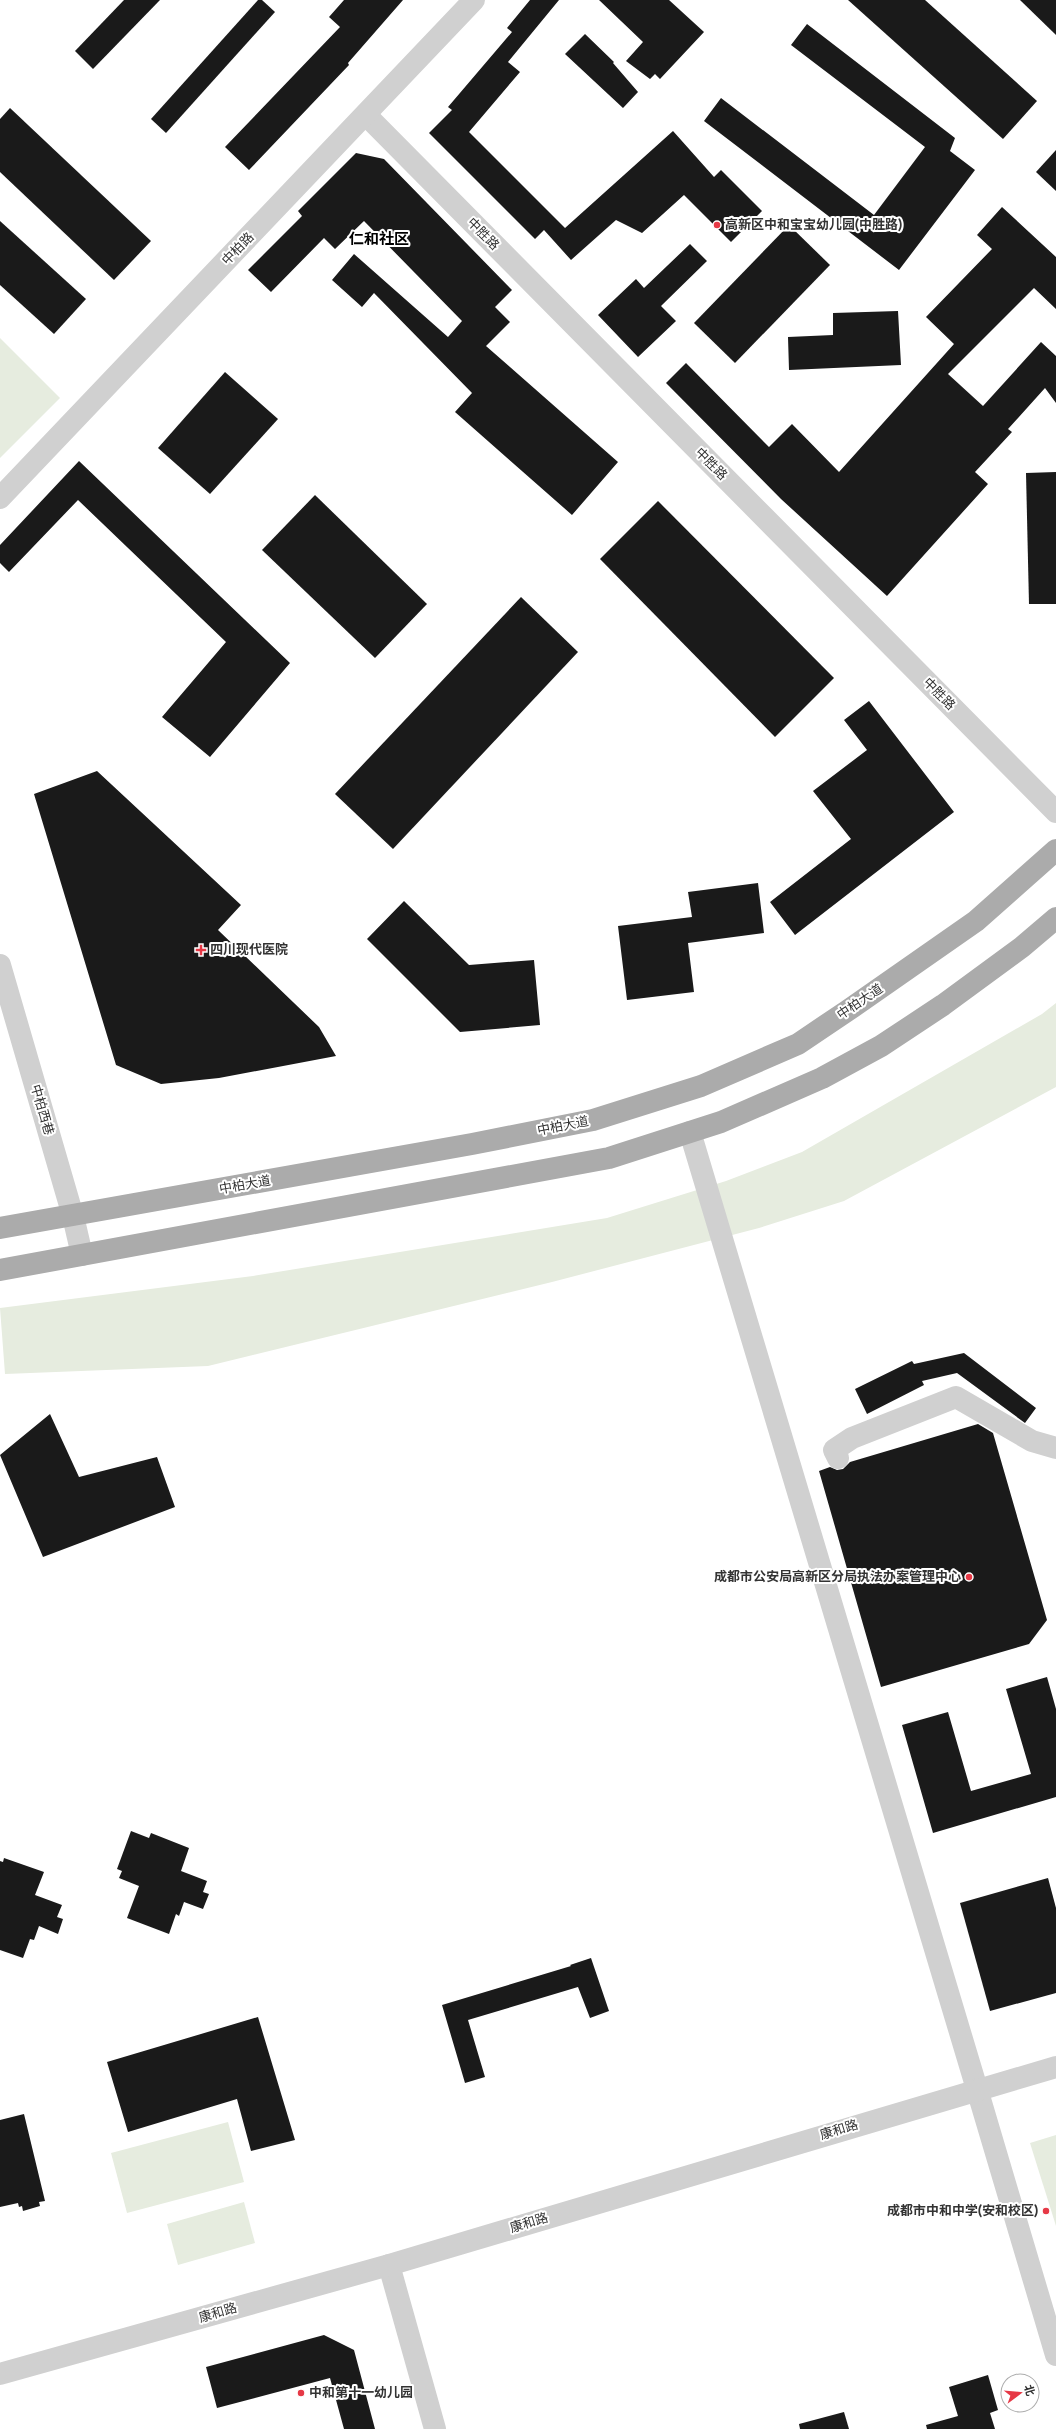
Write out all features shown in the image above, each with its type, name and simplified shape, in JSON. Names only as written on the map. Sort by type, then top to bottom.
[{"type":"main road","name":"中柏大道","points":[[0,1228],[73,1216],[593,1120],[701,1086],[798,1044],[847,1012],[976,921],[1056,850]]},
{"type":"main road","points":[[0,1270],[609,1158],[721,1122],[822,1078],[881,1046],[943,1005],[1022,947],[1056,918]]},
{"type":"street","name":"中柏路","points":[[0,498],[474,0]]},
{"type":"street","name":"中胜路","points":[[366,115],[1056,812]]},
{"type":"street","name":"中柏西巷","points":[[0,965],[73,1216],[82,1255]]},
{"type":"street","points":[[690,1132],[1056,2355]]},
{"type":"street","points":[[838,1458],[834,1450],[852,1438],[956,1397],[1032,1440],[1056,1448]]},
{"type":"street","name":"康和路","points":[[0,2374],[389,2265],[977,2089],[1056,2067]]},
{"type":"street","points":[[389,2265],[435,2429]]},
{"type":"shaded area","points":[[0,338],[60,398],[0,458]]},
{"type":"shaded area","points":[[1056,1003],[1056,1087],[844,1201],[759,1228],[552,1282],[208,1366],[5,1374],[0,1308],[253,1276],[607,1218],[726,1181],[802,1152],[1042,1014]]},
{"type":"shaded area","points":[[228,2122],[244,2182],[127,2213],[111,2153]]},
{"type":"shaded area","points":[[1056,2135],[1056,2226],[1030,2143]]},
{"type":"shaded area","points":[[244,2202],[255,2243],[178,2265],[167,2224]]},
{"type":"building","points":[[124,0],[160,0],[93,69],[75,51]]},
{"type":"building","points":[[258,0],[262,0],[275,12],[166,133],[151,119]]},
{"type":"building","points":[[344,0],[403,0],[348,63],[349,65],[249,170],[225,147],[340,27],[329,17]]},
{"type":"building","points":[[530,0],[559,0],[508,62],[520,72],[469,132],[565,228],[673,131],[714,177],[721,170],[762,211],[731,242],[684,195],[642,233],[616,220],[571,260],[544,230],[535,239],[429,133],[452,110],[448,107],[512,32],[507,28]]},
{"type":"building","points":[[599,0],[669,0],[704,32],[660,79],[655,74],[650,79],[626,61],[643,42]]},
{"type":"building","points":[[848,0],[925,0],[1037,101],[1003,139]]},
{"type":"building","points":[[1020,0],[1056,0],[1056,35]]},
{"type":"building","points":[[807,24],[955,138],[950,151],[975,170],[899,270],[704,121],[721,98],[874,215],[925,147],[791,45]]},
{"type":"building","points":[[585,34],[614,62],[613,63],[638,92],[623,108],[565,54]]},
{"type":"building","points":[[10,108],[151,241],[114,280],[0,172],[0,119]]},
{"type":"building","points":[[1056,150],[1056,191],[1036,172]]},
{"type":"building","points":[[356,153],[384,159],[512,290],[495,307],[510,322],[486,346],[618,462],[572,515],[455,412],[472,393],[374,293],[362,307],[332,280],[354,254],[448,337],[462,321],[364,221],[335,249],[324,238],[271,292],[248,270],[302,216],[298,211]]},
{"type":"building","points":[[1002,207],[1056,257],[1056,309],[1034,288],[948,374],[983,406],[1041,342],[1056,356],[1056,403],[1045,388],[1008,429],[1012,432],[975,472],[988,484],[887,596],[781,499],[666,383],[686,363],[769,447],[792,424],[839,472],[954,344],[926,317],[992,249],[977,235]]},
{"type":"building","points":[[0,221],[86,299],[54,334],[0,285]]},
{"type":"building","points":[[789,225],[830,265],[735,363],[694,323]]},
{"type":"building","points":[[690,244],[707,261],[661,306],[676,321],[638,357],[598,315],[636,279],[644,288]]},
{"type":"building","points":[[898,311],[901,365],[789,370],[788,337],[833,335],[833,313]]},
{"type":"building","points":[[225,372],[278,419],[210,494],[158,448]]},
{"type":"building","points":[[79,461],[290,663],[210,757],[162,717],[226,642],[78,500],[9,572],[0,563],[0,545]]},
{"type":"building","points":[[1056,472],[1056,604],[1029,604],[1026,473]]},
{"type":"building","points":[[315,495],[427,604],[375,658],[262,550]]},
{"type":"building","points":[[658,501],[834,678],[775,737],[600,559]]},
{"type":"building","points":[[521,597],[578,652],[393,849],[335,794]]},
{"type":"building","points":[[869,701],[954,812],[795,935],[770,902],[851,839],[813,791],[867,750],[844,720]]},
{"type":"building","points":[[97,771],[241,905],[218,930],[319,1027],[336,1056],[219,1078],[161,1084],[116,1065],[34,794]]},
{"type":"building","points":[[758,883],[764,933],[688,943],[694,992],[627,1000],[618,926],[692,917],[688,892]]},
{"type":"building","points":[[404,901],[469,965],[534,960],[540,1025],[460,1032],[367,939]]},
{"type":"building","points":[[964,1353],[1036,1408],[1025,1423],[957,1373],[922,1381],[924,1385],[867,1414],[855,1389],[912,1361],[914,1364]]},
{"type":"building","points":[[50,1414],[79,1477],[157,1457],[175,1507],[43,1557],[0,1455]]},
{"type":"building","points":[[978,1424],[993,1433],[1047,1620],[1029,1644],[881,1687],[819,1471],[830,1467],[837,1470],[843,1469],[850,1462]]},
{"type":"building","points":[[1047,1677],[1056,1709],[1056,1797],[933,1833],[902,1725],[948,1712],[971,1791],[1031,1774],[1006,1689]]},
{"type":"building","points":[[131,1831],[149,1838],[151,1833],[189,1848],[181,1871],[207,1881],[203,1892],[209,1894],[203,1909],[184,1902],[179,1916],[176,1914],[169,1934],[127,1918],[139,1886],[119,1878],[122,1871],[117,1869]]},
{"type":"building","points":[[4,1858],[44,1872],[35,1895],[62,1905],[57,1917],[63,1919],[58,1934],[39,1926],[34,1940],[30,1939],[23,1958],[0,1950],[0,1861],[3,1862]]},
{"type":"building","points":[[1048,1878],[1056,1908],[1056,1993],[990,2011],[960,1903]]},
{"type":"building","points":[[591,1958],[609,2011],[590,2018],[578,1987],[468,2020],[485,2077],[465,2083],[442,2005],[571,1966],[570,1965]]},
{"type":"building","points":[[258,2017],[295,2140],[251,2151],[237,2099],[128,2132],[107,2062]]},
{"type":"building","points":[[24,2114],[45,2201],[39,2202],[40,2206],[23,2211],[22,2206],[19,2207],[18,2203],[0,2207],[0,2120]]},
{"type":"building","points":[[324,2335],[354,2350],[375,2429],[344,2429],[330,2378],[217,2408],[206,2367]]},
{"type":"building","points":[[988,2375],[998,2410],[990,2413],[995,2429],[927,2429],[926,2425],[958,2416],[949,2387]]},
{"type":"building","points":[[844,2412],[849,2429],[800,2429],[799,2424]]},
{"type":"place","name":"高新区中和宝宝幼儿园(中胜路)","points":[[717,225]]},
{"type":"place","name":"四川现代医院","points":[[201,950]]},
{"type":"place","name":"成都市公安局高新区分局执法办案管理中心","points":[[969,1577]]},
{"type":"place","name":"成都市中和中学(安和校区)","points":[[1046,2211]]},
{"type":"place","name":"中和第十一幼儿园","points":[[301,2393]]},
{"type":"district","name":"仁和社区","points":[[379,239]]}]
